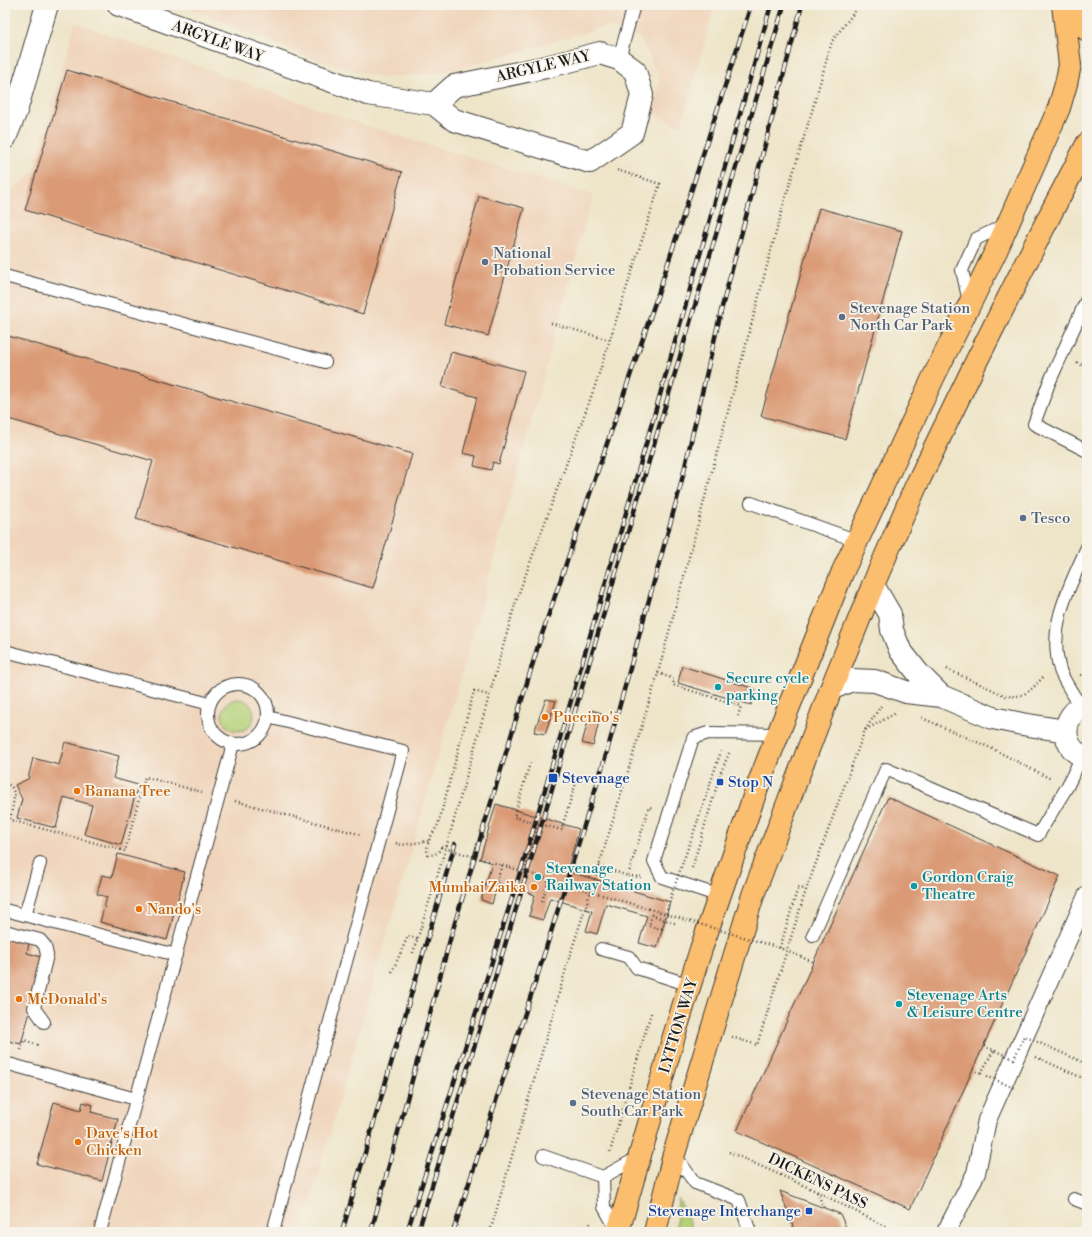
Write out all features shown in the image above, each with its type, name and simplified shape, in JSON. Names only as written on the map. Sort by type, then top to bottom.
[{"type":"main road","points":[[1063,5],[1087,30]]},
{"type":"main road","name":"LYTTON WAY","points":[[618,1232],[690,985],[778,734],[840,578],[933,378],[1008,224],[1059,108],[1070,65],[1063,5]]},
{"type":"main road","points":[[655,1232],[674,1154],[753,895],[831,689],[873,585],[916,486],[1053,209],[1087,144]]},
{"type":"street","points":[[5,138],[16,111],[46,5]]},
{"type":"street","name":"ARGYLE WAY","points":[[119,5],[368,94],[434,104],[454,86],[546,67],[600,53],[619,59],[635,71],[642,95],[632,133],[590,162]]},
{"type":"street","points":[[434,104],[454,120],[590,162]]},
{"type":"street","points":[[873,585],[890,614],[892,630],[900,650],[918,673],[941,696]]},
{"type":"street","points":[[831,689],[852,680],[874,681],[906,692],[941,696],[993,718],[1066,731]]},
{"type":"street","points":[[1084,706],[1073,712],[1066,731],[1068,741],[1073,750],[1085,756]]},
{"type":"street","points":[[946,1232],[976,1173],[987,1120],[1087,896]]},
{"type":"lane","points":[[619,59],[634,5]]},
{"type":"lane","points":[[5,276],[325,362]]},
{"type":"lane","points":[[1087,299],[1049,383],[1034,424],[1087,451]]},
{"type":"lane","points":[[751,503],[858,541]]},
{"type":"lane","points":[[1084,706],[1060,671],[1056,648],[1060,610],[1087,547]]},
{"type":"lane","points":[[5,651],[210,704]]},
{"type":"lane","points":[[233,684],[244,684],[258,692],[264,699],[268,708],[268,721],[263,732],[254,740],[247,743],[233,744],[224,741],[214,733],[210,727],[208,714],[210,704],[218,691],[224,687],[233,684]]},
{"type":"lane","points":[[268,717],[403,752],[274,1232]]},
{"type":"lane","points":[[720,896],[662,877],[654,861],[668,812],[693,738],[708,733],[778,734]]},
{"type":"lane","points":[[100,1232],[233,744]]},
{"type":"lane","points":[[814,935],[886,769],[1038,835],[1085,756]]},
{"type":"lane","points":[[25,915],[40,863]]},
{"type":"lane","points":[[5,910],[176,955]]},
{"type":"lane","points":[[5,931],[40,940],[45,946],[47,955],[34,1008],[44,1022]]},
{"type":"lane","points":[[601,949],[629,957],[637,968],[690,985]]},
{"type":"lane","points":[[5,1063],[136,1099]]},
{"type":"lane","points":[[674,1154],[695,1183],[738,1200],[750,1232]]},
{"type":"lane","points":[[543,1156],[603,1176],[639,1157]]},
{"type":"lane","points":[[603,1176],[604,1206],[618,1232]]},
{"type":"lane","points":[[1074,1199],[1087,1204]]},
{"type":"path","points":[[490,1232],[570,955],[658,673],[782,206],[832,41],[860,5]]},
{"type":"path","points":[[413,954],[446,848],[516,600],[595,386],[660,184],[590,162]]},
{"type":"path","points":[[551,323],[609,340]]},
{"type":"path","points":[[658,673],[674,679],[673,685],[741,706],[736,721]]},
{"type":"path","points":[[488,695],[474,691],[438,825],[429,841],[427,851],[428,855],[435,855],[440,851],[441,846],[780,948],[814,962]]},
{"type":"path","points":[[677,924],[652,915],[649,926],[662,929],[666,914],[721,751],[728,746],[732,748],[721,772],[691,871]]},
{"type":"path","points":[[530,763],[514,817],[538,824],[562,830],[578,776]]},
{"type":"path","points":[[5,783],[11,786],[15,794],[10,820],[125,851],[145,777],[401,845],[429,841]]},
{"type":"path","points":[[599,866],[628,876],[649,808],[668,812]]},
{"type":"path","points":[[524,872],[538,824]]},
{"type":"path","points":[[495,886],[502,865]]},
{"type":"path","points":[[542,902],[549,879]]},
{"type":"path","points":[[780,948],[798,887],[806,890]]},
{"type":"path","points":[[392,972],[408,936],[418,939]]},
{"type":"path","points":[[603,1176],[651,1013]]},
{"type":"path","points":[[725,1035],[757,1045]]},
{"type":"path","points":[[984,1046],[1014,1059],[1024,1036],[1087,1064]]},
{"type":"path","points":[[16,1049],[21,1050],[24,1040],[38,1045]]},
{"type":"path","points":[[1019,1049],[1025,1052]]},
{"type":"path","points":[[982,1073],[994,1050]]},
{"type":"path","points":[[1032,1055],[1087,1080]]},
{"type":"path","points":[[976,1071],[1014,1088]]},
{"type":"path","name":"DICKENS PASS","points":[[729,1152],[816,1191],[896,1232]]},
{"type":"path","points":[[816,1191],[824,1208]]},
{"type":"path","points":[[588,1232],[592,1217]]},
{"type":"shaded area","points":[[183,5],[715,5],[681,126],[653,114],[660,78],[640,38],[608,26],[451,71],[382,78],[313,59]]},
{"type":"shaded area","points":[[75,23],[367,126],[593,195],[476,624],[302,1232],[5,1232],[5,197],[33,173]]},
{"type":"green space","points":[[238,699],[247,702],[251,706],[254,715],[251,724],[247,728],[238,731],[229,728],[225,724],[222,715],[225,706],[229,702]]},
{"type":"green space","points":[[678,1198],[694,1232],[676,1232]]},
{"type":"building","points":[[67,70],[402,172],[363,314],[25,210]]},
{"type":"building","name":"National Probation Service","points":[[479,196],[524,208],[488,336],[444,324]]},
{"type":"building","points":[[819,208],[902,231],[845,439],[761,416]]},
{"type":"building","points":[[5,335],[412,454],[373,588],[136,519],[153,461],[5,418]]},
{"type":"building","points":[[451,352],[524,371],[499,464],[493,462],[491,470],[474,466],[476,456],[463,453],[477,397],[442,387]]},
{"type":"building","name":"Secure cycle parking","points":[[682,666],[755,689],[751,705],[678,683]]},
{"type":"building","points":[[5,690],[9,691],[5,705]]},
{"type":"building","name":"Puccino's","points":[[546,699],[556,701],[545,734],[534,732]]},
{"type":"building","name":"Puccino's","points":[[591,710],[601,713],[593,746],[582,743]]},
{"type":"building","name":"Banana Tree","points":[[65,742],[119,756],[113,778],[138,785],[121,845],[84,834],[92,805],[64,797],[56,828],[17,818],[22,799],[15,785],[28,779],[33,758],[59,765]]},
{"type":"building","name":"Stevenage Arts & Leisure Centre","points":[[888,797],[1060,876],[910,1209],[737,1131]]},
{"type":"building","name":"Stevenage Railway Station","points":[[496,804],[579,829],[567,871],[670,902],[657,948],[639,943],[647,916],[606,904],[597,934],[586,931],[592,911],[550,898],[543,920],[529,916],[535,895],[498,883],[492,904],[481,900],[492,863],[480,859]]},
{"type":"building","name":"Nando's","points":[[118,854],[185,872],[167,940],[100,922],[107,897],[97,894],[102,875],[112,877]]},
{"type":"building","name":"McDonald's","points":[[5,936],[29,943],[27,953],[45,958],[21,1044],[5,1040]]},
{"type":"building","name":"Dave's Hot Chicken","points":[[54,1102],[81,1110],[83,1102],[93,1105],[91,1112],[118,1119],[102,1181],[37,1164]]},
{"type":"building","name":"Stevenage Interchange","points":[[780,1191],[840,1214],[848,1232],[795,1232]]},
{"type":"railway","points":[[371,1232],[451,936],[538,646],[660,288],[751,5]]},
{"type":"railway","points":[[407,1232],[529,844],[638,472],[771,5]]},
{"type":"railway","points":[[418,1232],[535,846],[784,5]]},
{"type":"railway","points":[[453,1232],[537,977],[606,755],[680,488],[722,307],[802,5]]},
{"type":"railway","points":[[342,1232],[455,844]]},
{"type":"place","name":"National Probation Service","points":[[485,262]]},
{"type":"place","name":"Stevenage Station North Car Park","points":[[842,317]]},
{"type":"place","name":"Tesco","points":[[1023,518]]},
{"type":"place","name":"Secure cycle parking","points":[[718,687]]},
{"type":"place","name":"Puccino's","points":[[545,717]]},
{"type":"place","name":"Stevenage","points":[[553,778]]},
{"type":"place","name":"Stop N","points":[[720,782]]},
{"type":"place","name":"Banana Tree","points":[[77,791]]},
{"type":"place","name":"Stevenage Railway Station","points":[[538,877]]},
{"type":"place","name":"Gordon Craig Theatre","points":[[914,886]]},
{"type":"place","name":"Mumbai Zaika","points":[[534,887]]},
{"type":"place","name":"Nando's","points":[[139,909]]},
{"type":"place","name":"McDonald's","points":[[19,999]]},
{"type":"place","name":"Stevenage Arts & Leisure Centre","points":[[899,1004]]},
{"type":"place","name":"Stevenage Station South Car Park","points":[[573,1103]]},
{"type":"place","name":"Dave's Hot Chicken","points":[[78,1142]]},
{"type":"place","name":"Stevenage Interchange","points":[[809,1211]]}]
